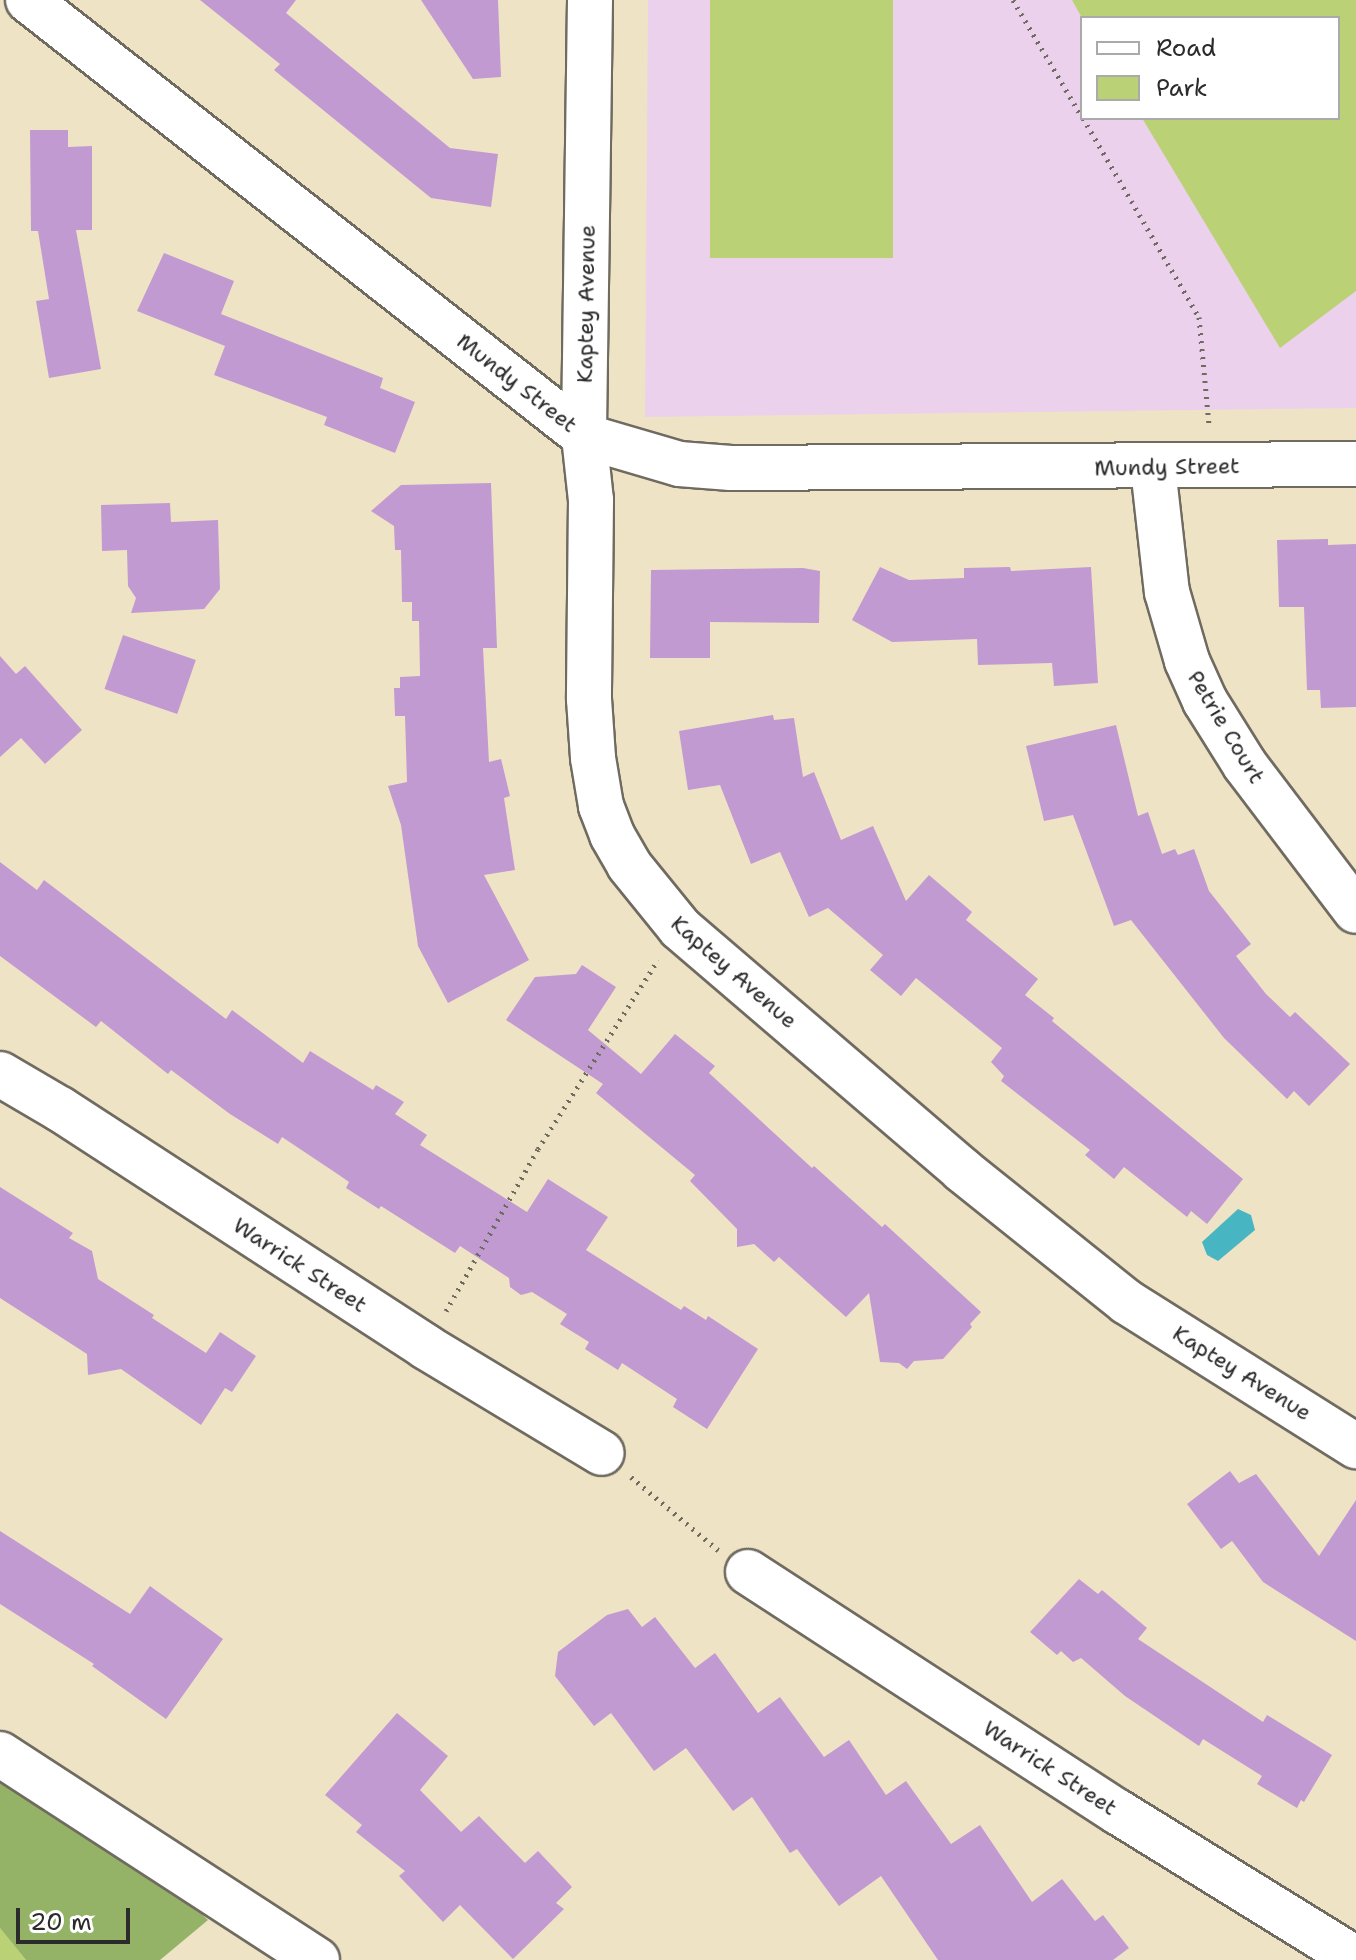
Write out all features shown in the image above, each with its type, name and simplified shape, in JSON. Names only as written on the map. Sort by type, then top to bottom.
[{"type":"street","name":"Mundy Street","points":[[28,0],[584,436],[679,464],[731,468],[1153,468],[1356,464]]},
{"type":"street","name":"Kaptey Avenue","points":[[590,0],[584,436],[591,500],[589,699],[593,758],[601,806],[629,865],[680,928],[1064,1254],[1127,1302],[1356,1446]]},
{"type":"street","name":"Petrie Court","points":[[1153,468],[1167,592],[1187,661],[1205,701],[1245,765],[1356,911]]},
{"type":"street","name":"Warrick Street","points":[[0,1074],[426,1347],[602,1453]]},
{"type":"street","name":"Warrick Street","points":[[748,1572],[1105,1803],[1356,1959]]},
{"type":"street","points":[[0,1754],[317,1960]]},
{"type":"path","points":[[1013,0],[1080,115]]},
{"type":"path","points":[[1083,120],[1199,317],[1212,435]]},
{"type":"path","points":[[426,1347],[538,1149],[680,928]]},
{"type":"path","points":[[602,1453],[698,1535],[748,1572]]},
{"type":"shaded area","points":[[648,0],[1356,0],[1356,408],[645,417]]},
{"type":"green space","points":[[710,0],[893,0],[893,258],[710,258]]},
{"type":"green space","points":[[1072,0],[1356,0],[1356,291],[1280,348],[1143,120],[1340,120],[1340,16],[1081,16]]},
{"type":"green space","points":[[0,1775],[193,1906],[208,1920],[160,1960],[26,1960],[0,1928]]},
{"type":"green space","points":[[0,1928],[26,1960],[0,1960]]},
{"type":"water","points":[[1238,1209],[1251,1215],[1255,1230],[1218,1261],[1207,1255],[1202,1242]]},
{"type":"building","points":[[200,0],[296,0],[286,13],[450,148],[498,154],[491,207],[431,198],[274,70],[280,64]]},
{"type":"building","points":[[421,0],[498,0],[501,77],[473,79]]},
{"type":"building","points":[[30,130],[68,130],[68,147],[92,146],[92,230],[76,230],[101,369],[49,378],[36,301],[49,299],[38,231],[31,231]]},
{"type":"building","points":[[164,253],[234,281],[221,314],[383,378],[380,388],[415,402],[395,453],[324,425],[327,417],[214,375],[225,346],[137,311]]},
{"type":"building","points":[[491,483],[497,648],[483,648],[489,762],[501,759],[510,796],[504,798],[515,870],[484,875],[529,960],[448,1003],[418,946],[401,825],[388,786],[407,782],[405,716],[395,716],[394,688],[400,688],[400,677],[420,676],[419,621],[412,621],[412,602],[402,602],[401,550],[395,550],[394,526],[371,511],[401,485]]},
{"type":"building","points":[[170,503],[171,522],[218,520],[220,589],[204,609],[131,613],[136,598],[128,586],[127,550],[102,551],[101,505]]},
{"type":"building","points":[[1328,539],[1328,545],[1356,544],[1356,707],[1321,708],[1320,690],[1307,690],[1304,607],[1279,607],[1277,540]]},
{"type":"building","points":[[880,567],[909,580],[964,578],[964,568],[1010,567],[1011,571],[1091,567],[1098,683],[1054,686],[1052,663],[978,665],[977,639],[892,642],[852,620]]},
{"type":"building","points":[[803,568],[820,571],[819,623],[710,622],[710,658],[650,658],[651,570]]},
{"type":"building","points":[[123,635],[196,660],[177,714],[104,689]]},
{"type":"building","points":[[0,656],[16,674],[25,666],[82,730],[45,764],[21,738],[0,757]]},
{"type":"building","points":[[773,715],[774,720],[794,718],[803,777],[814,772],[841,840],[873,826],[906,901],[929,875],[972,912],[966,920],[1038,979],[1025,995],[1054,1018],[1052,1021],[1243,1179],[1207,1224],[1191,1211],[1187,1217],[1124,1167],[1114,1179],[1085,1155],[1090,1150],[1001,1081],[1004,1076],[991,1062],[1002,1048],[916,978],[901,996],[870,970],[883,955],[828,908],[809,917],[780,852],[751,864],[720,785],[688,790],[679,731]]},
{"type":"building","points":[[1116,725],[1138,816],[1148,812],[1162,854],[1175,849],[1178,855],[1194,849],[1209,891],[1251,944],[1236,956],[1266,994],[1290,1017],[1295,1012],[1350,1064],[1309,1106],[1294,1091],[1287,1099],[1224,1038],[1131,920],[1114,926],[1073,815],[1044,821],[1026,746]]},
{"type":"building","points":[[0,862],[37,890],[44,880],[226,1019],[232,1010],[303,1063],[310,1051],[373,1090],[376,1085],[404,1102],[395,1114],[427,1135],[420,1145],[527,1212],[548,1179],[608,1217],[586,1250],[681,1310],[684,1306],[706,1320],[708,1316],[758,1349],[707,1429],[673,1407],[677,1399],[622,1363],[618,1370],[585,1349],[589,1342],[560,1324],[567,1314],[532,1292],[521,1295],[510,1287],[509,1278],[460,1246],[455,1253],[381,1206],[379,1209],[346,1188],[349,1182],[339,1175],[282,1137],[278,1144],[230,1114],[171,1070],[168,1074],[101,1021],[96,1027],[0,956]]},
{"type":"building","points":[[582,965],[616,987],[588,1030],[641,1074],[675,1034],[715,1066],[709,1073],[812,1168],[814,1166],[882,1227],[885,1224],[981,1312],[970,1324],[972,1327],[943,1359],[914,1361],[907,1369],[899,1363],[880,1362],[869,1293],[846,1317],[779,1257],[774,1262],[754,1244],[737,1247],[737,1229],[690,1181],[695,1175],[596,1093],[603,1084],[506,1020],[535,977],[576,974]]},
{"type":"building","points":[[0,1187],[73,1233],[69,1238],[92,1251],[98,1279],[154,1315],[152,1318],[206,1353],[220,1332],[256,1356],[232,1392],[225,1388],[201,1425],[121,1369],[88,1375],[87,1354],[0,1298]]},
{"type":"building","points":[[1230,1471],[1239,1483],[1256,1474],[1319,1556],[1356,1500],[1356,1641],[1263,1582],[1232,1541],[1221,1549],[1187,1504]]},
{"type":"building","points":[[0,1531],[130,1614],[150,1586],[223,1639],[166,1719],[92,1666],[94,1664],[0,1604]]},
{"type":"building","points":[[1079,1579],[1098,1594],[1102,1590],[1147,1628],[1138,1639],[1263,1722],[1267,1715],[1332,1755],[1304,1802],[1301,1800],[1297,1808],[1257,1784],[1262,1776],[1203,1739],[1199,1746],[1125,1696],[1081,1658],[1073,1662],[1061,1651],[1057,1655],[1030,1632]]},
{"type":"building","points":[[628,1609],[642,1627],[655,1617],[695,1668],[715,1653],[758,1713],[780,1697],[824,1757],[849,1740],[886,1795],[906,1781],[951,1844],[980,1825],[1032,1902],[1062,1879],[1095,1921],[1103,1915],[1129,1948],[1113,1960],[938,1960],[881,1876],[839,1906],[797,1849],[790,1853],[752,1797],[733,1811],[686,1748],[654,1771],[611,1713],[594,1726],[555,1676],[558,1652],[607,1615]]},
{"type":"building","points":[[397,1713],[448,1756],[420,1790],[461,1832],[479,1816],[525,1863],[538,1851],[572,1887],[556,1903],[564,1909],[513,1959],[460,1905],[443,1922],[399,1876],[405,1871],[356,1832],[362,1825],[325,1795]]}]
